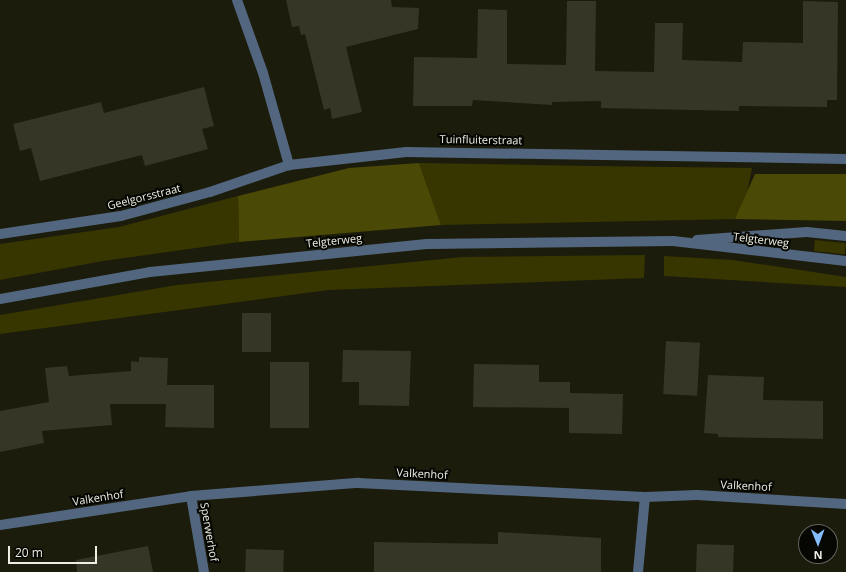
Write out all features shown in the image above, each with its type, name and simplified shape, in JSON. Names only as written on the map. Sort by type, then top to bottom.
[{"type":"street","points":[[237,0],[263,73],[289,165]]},
{"type":"street","name":"Tuinfluiterstraat","points":[[289,165],[421,151],[846,160]]},
{"type":"street","name":"Geelgorsstraat","points":[[0,234],[121,216],[210,192],[289,165]]},
{"type":"street","name":"Telgterweg","points":[[0,299],[150,272],[427,244],[673,241],[807,232],[846,236]]},
{"type":"street","name":"Telgterweg","points":[[673,241],[846,261]]},
{"type":"street","name":"Valkenhof","points":[[0,526],[190,496],[358,483],[645,497],[696,495],[846,504]]},
{"type":"street","name":"Sperwerhof","points":[[190,496],[204,572]]},
{"type":"street","points":[[638,572],[645,497]]},
{"type":"shaded area","points":[[419,163],[752,168],[746,199],[735,219],[441,225]]},
{"type":"shaded area","points":[[419,163],[441,225],[239,242],[238,196],[349,168]]},
{"type":"shaded area","points":[[755,174],[846,174],[846,221],[735,219]]},
{"type":"shaded area","points":[[238,196],[239,242],[103,261],[0,280],[0,244],[119,227]]},
{"type":"shaded area","points":[[815,240],[846,243],[845,254],[814,251]]},
{"type":"shaded area","points":[[645,255],[644,278],[328,290],[0,334],[0,315],[177,285],[463,257]]},
{"type":"shaded area","points":[[664,256],[733,260],[846,277],[846,287],[664,276]]},
{"type":"building","points":[[286,0],[391,0],[392,7],[419,8],[418,29],[346,47],[362,112],[332,119],[330,108],[324,110],[305,34],[301,35],[299,26],[292,27]]},
{"type":"building","points":[[567,1],[596,1],[595,71],[654,72],[655,23],[683,23],[682,60],[742,62],[743,42],[803,43],[803,1],[838,2],[837,100],[827,100],[827,107],[739,106],[739,111],[601,108],[601,101],[552,102],[552,105],[473,100],[472,106],[413,106],[414,57],[477,58],[478,9],[507,10],[507,64],[566,65]]},
{"type":"building","points":[[204,87],[214,126],[202,129],[208,149],[145,166],[142,155],[40,181],[31,148],[20,151],[13,124],[101,102],[104,113]]},
{"type":"building","points":[[242,313],[271,313],[271,352],[242,352]]},
{"type":"building","points":[[666,341],[700,343],[697,396],[663,394]]},
{"type":"building","points":[[343,350],[411,351],[409,406],[359,405],[359,382],[342,382]]},
{"type":"building","points":[[139,357],[168,358],[167,385],[214,385],[214,428],[165,427],[166,404],[110,404],[112,425],[42,431],[44,443],[0,452],[0,411],[49,402],[45,368],[67,366],[69,376],[131,371],[131,361],[139,362]]},
{"type":"building","points":[[270,362],[309,362],[309,428],[270,428]]},
{"type":"building","points":[[474,364],[539,365],[539,382],[570,382],[570,393],[623,394],[622,434],[569,433],[569,408],[473,407]]},
{"type":"building","points":[[708,375],[764,377],[763,400],[823,401],[823,439],[718,437],[718,434],[704,433]]},
{"type":"building","points":[[498,532],[601,538],[601,572],[374,572],[374,542],[498,544]]},
{"type":"building","points":[[697,544],[734,545],[733,572],[696,572]]},
{"type":"building","points":[[148,546],[153,572],[77,572],[76,560]]},
{"type":"building","points":[[246,549],[284,550],[283,572],[245,572]]}]
